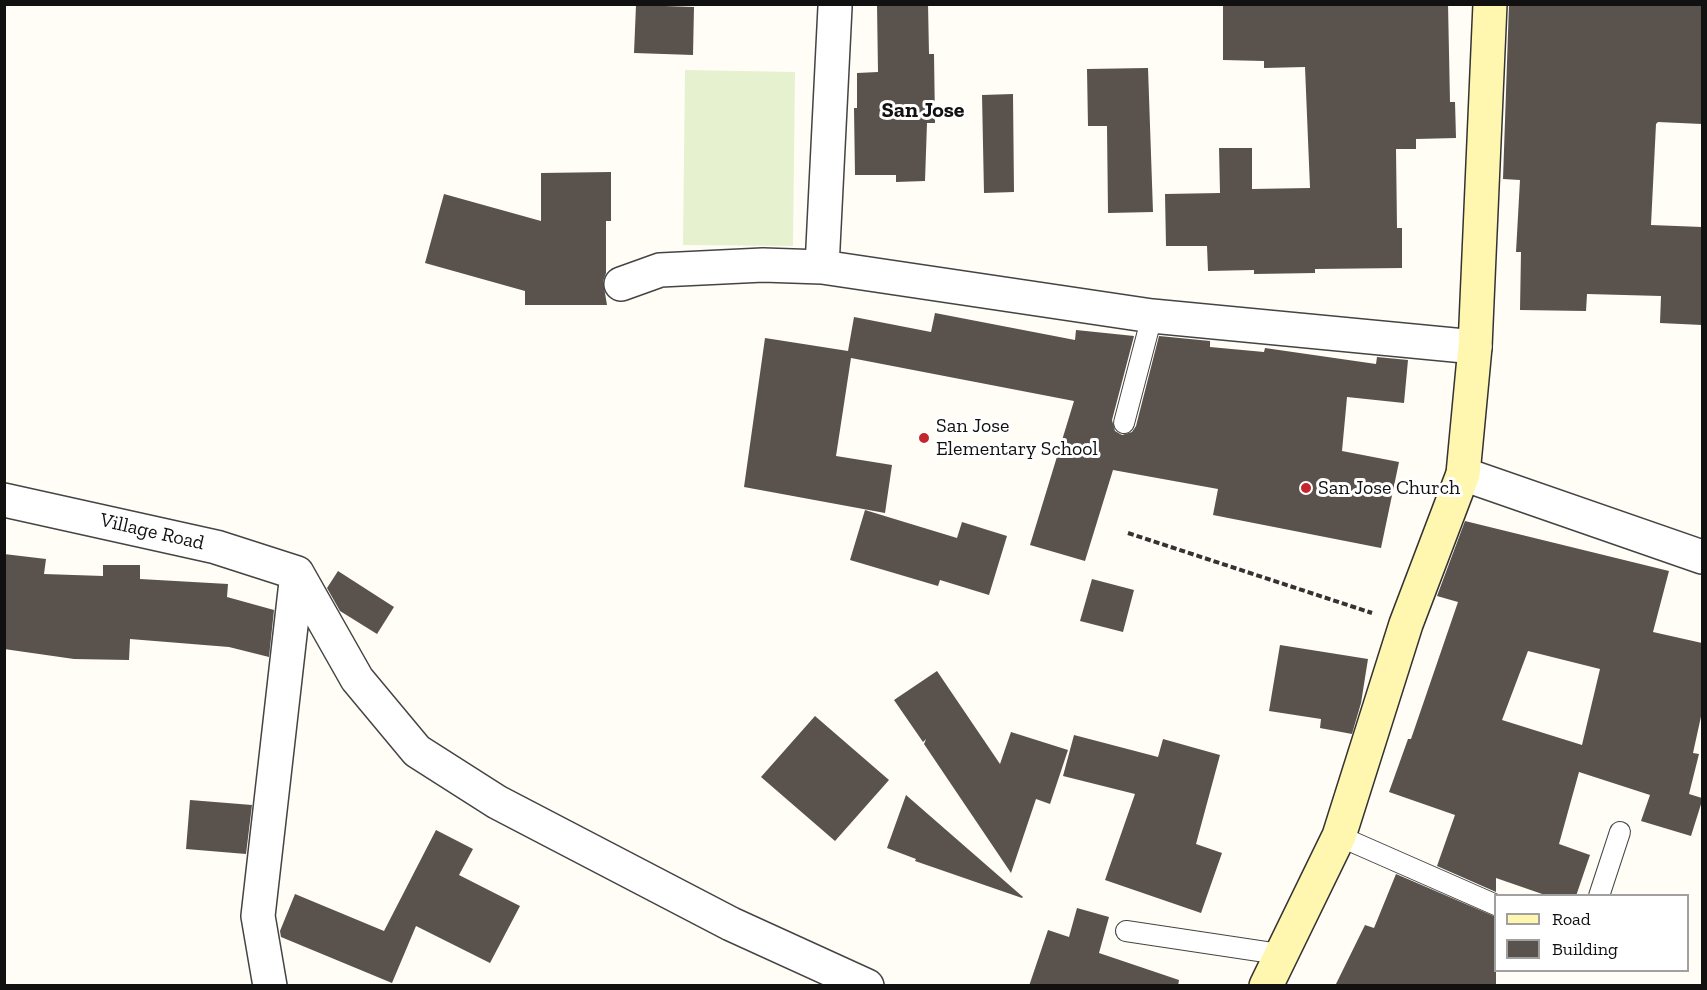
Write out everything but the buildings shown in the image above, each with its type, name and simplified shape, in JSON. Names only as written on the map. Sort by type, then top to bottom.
[{"type":"main road","points":[[1266,986],[1279,954],[1339,837],[1406,624],[1462,474],[1475,346],[1490,4]]},
{"type":"street","points":[[822,267],[835,7]]},
{"type":"street","points":[[621,284],[660,270],[763,265],[822,267],[1152,316],[1475,346]]},
{"type":"street","points":[[1462,474],[1702,557]]},
{"type":"street","name":"Village Road","points":[[4,500],[216,547],[297,573]]},
{"type":"street","points":[[270,986],[258,916],[297,573]]},
{"type":"street","points":[[297,573],[357,679],[417,751],[497,802],[730,924],[867,986]]},
{"type":"lane","points":[[1124,423],[1152,316]]},
{"type":"lane","points":[[1600,894],[1620,832]]},
{"type":"lane","points":[[1339,837],[1494,904]]},
{"type":"lane","points":[[1126,931],[1279,954]]},
{"type":"path","points":[[1128,533],[1406,624]]},
{"type":"green space","points":[[685,70],[795,72],[793,246],[683,245]]},
{"type":"place","name":"San Jose Elementary School","points":[[924,438]]},
{"type":"place","name":"San Jose Church","points":[[1306,488]]},
{"type":"district","name":"San Jose","points":[[923,111]]}]
